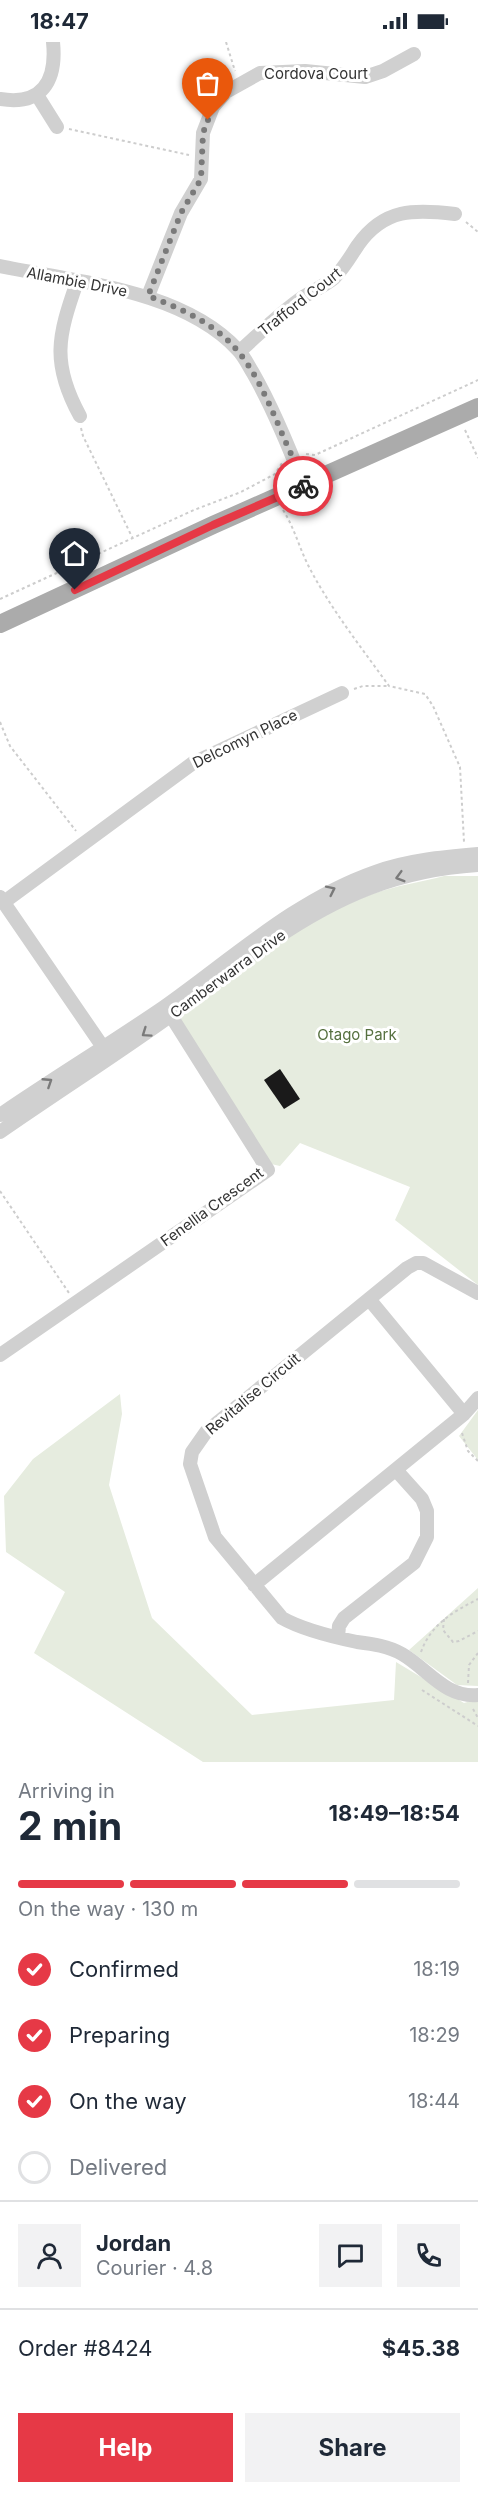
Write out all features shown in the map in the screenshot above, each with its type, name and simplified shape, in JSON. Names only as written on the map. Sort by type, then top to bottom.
[{"type":"main road","points":[[0,624],[213,525],[478,394]]},
{"type":"main road","points":[[0,611],[302,480],[478,407]]},
{"type":"street","points":[[0,99],[21,102],[37,95],[47,85],[52,71],[53,42]]},
{"type":"street","name":"Cordova Court","points":[[148,296],[181,213],[201,179],[203,133],[213,107],[226,92],[241,81],[260,73],[278,71],[306,70],[365,77],[383,71],[414,54]]},
{"type":"street","points":[[37,95],[57,127]]},
{"type":"street","name":"Trafford Court","points":[[240,351],[299,300],[332,279],[346,266],[364,238],[382,222],[399,212],[421,210],[455,214]]},
{"type":"street","name":"Allambie Drive","points":[[0,266],[148,296],[182,309],[215,328],[240,351],[265,394],[302,480]]},
{"type":"street","points":[[77,282],[60,340],[60,360],[67,392],[80,416]]},
{"type":"street","name":"Delcomyn Place","points":[[2,899],[86,843],[194,763],[342,693]]},
{"type":"street","name":"Camberwarra Drive","points":[[0,1132],[111,1058],[168,1011],[208,972],[324,894],[377,871],[409,862],[472,855]]},
{"type":"street","name":"Camberwarra Drive","points":[[0,1115],[102,1047],[212,986],[232,969],[307,917],[334,902],[401,876],[436,869],[478,865]]},
{"type":"street","points":[[2,899],[111,1058]]},
{"type":"street","name":"Fenellia Crescent","points":[[0,1355],[268,1170],[168,1011]]},
{"type":"street","name":"Revitalise Circuit","points":[[476,1701],[454,1693],[402,1654],[380,1645],[338,1637],[291,1623],[282,1618],[215,1537],[190,1464],[192,1452],[206,1432],[407,1268],[416,1263],[432,1267],[478,1293]]},
{"type":"street","points":[[369,1299],[464,1414]]},
{"type":"street","points":[[254,1586],[464,1414],[478,1398]]},
{"type":"street","points":[[338,1637],[339,1626],[344,1618],[414,1563],[426,1537],[428,1523],[424,1505],[396,1470]]},
{"type":"path","points":[[226,42],[233,69],[241,81]]},
{"type":"path","points":[[57,127],[202,157]]},
{"type":"path","points":[[455,214],[478,232]]},
{"type":"path","points":[[0,599],[241,492],[276,474],[282,463],[292,458],[303,453],[315,455],[478,380]]},
{"type":"path","points":[[80,416],[82,436],[133,539]]},
{"type":"path","points":[[462,425],[478,458]]},
{"type":"path","points":[[281,507],[320,585],[344,625],[389,686]]},
{"type":"path","points":[[342,693],[363,686],[389,686],[425,694],[433,706],[460,767],[472,855]]},
{"type":"path","points":[[0,722],[10,746],[86,843]]},
{"type":"path","points":[[0,1191],[76,1303]]},
{"type":"path","points":[[462,1432],[468,1451],[478,1461]]},
{"type":"path","points":[[422,1652],[426,1639],[444,1618],[478,1600]]},
{"type":"path","points":[[444,1618],[443,1630],[453,1641],[459,1641],[478,1630]]},
{"type":"path","points":[[468,1682],[469,1665],[478,1653]]},
{"type":"path","points":[[422,1690],[478,1725]]},
{"type":"path","points":[[476,1701],[476,1717],[478,1718]]},
{"type":"green space","name":"Otago Park","points":[[444,876],[478,876],[478,1285],[395,1220],[410,1187],[300,1143],[280,1166],[271,1164],[176,1014],[245,962],[318,918],[372,894]]},
{"type":"green space","points":[[120,1394],[122,1414],[109,1485],[152,1618],[252,1715],[394,1700],[396,1662],[464,1703],[478,1699],[478,1762],[203,1762],[34,1653],[65,1592],[6,1552],[4,1496],[33,1459]]},
{"type":"green space","points":[[478,1410],[478,1460],[459,1436]]},
{"type":"green space","points":[[478,1588],[478,1686],[457,1685],[409,1650]]},
{"type":"building","points":[[280,1069],[300,1099],[284,1109],[264,1080]]},
{"type":"way so far","points":[[208,120],[203,133],[201,179],[181,213],[148,296],[182,309],[215,328],[240,351],[265,394],[303,486]]},
{"type":"route","points":[[75,590],[213,525],[303,486]]}]
